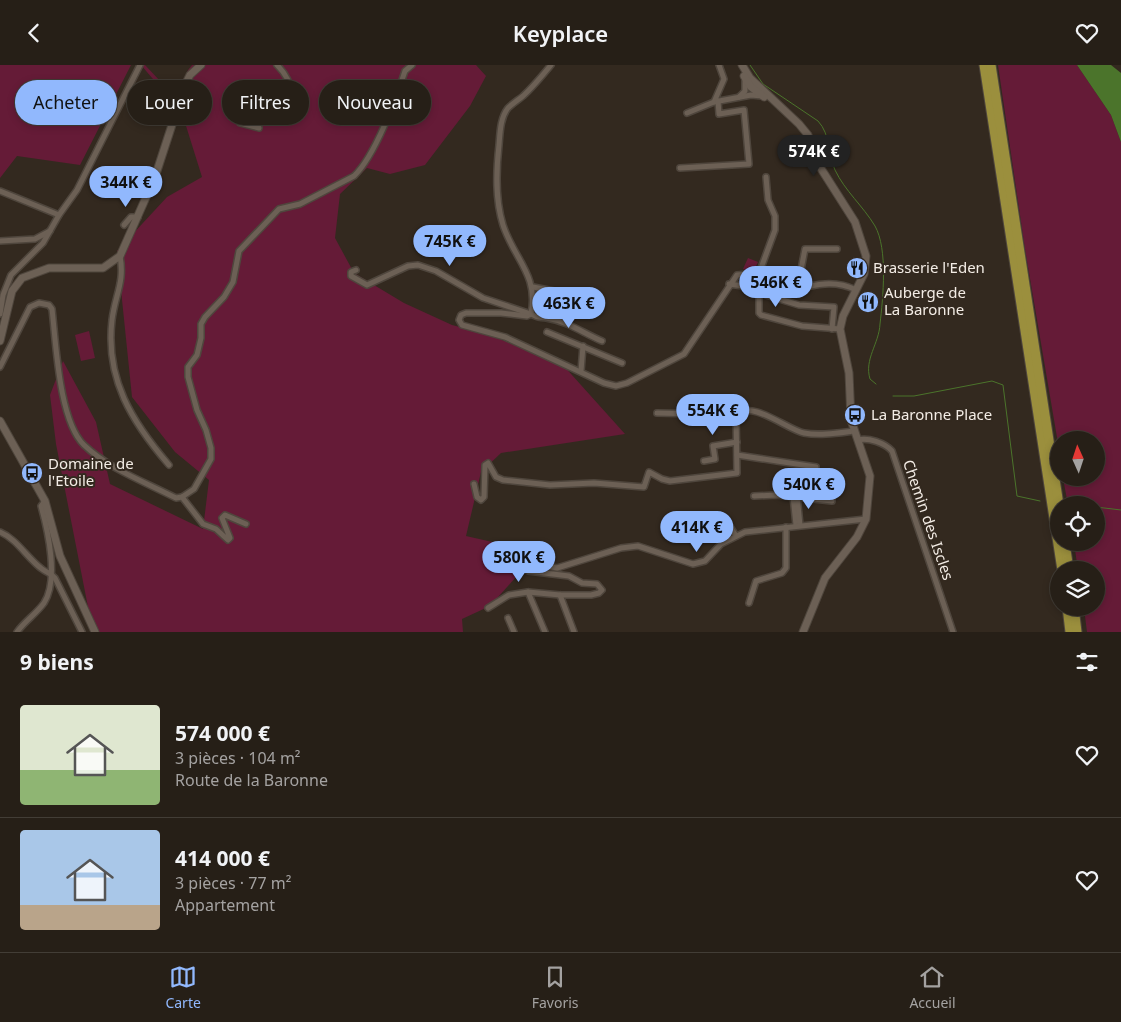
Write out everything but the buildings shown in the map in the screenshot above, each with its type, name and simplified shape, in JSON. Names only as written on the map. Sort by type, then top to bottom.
[{"type":"highway","points":[[984,65],[1061,561]]},
{"type":"highway","points":[[991,65],[1058,496]]},
{"type":"highway","points":[[1067,616],[1070,632]]},
{"type":"highway","points":[[1075,616],[1077,632]]},
{"type":"main road","points":[[0,341],[12,291],[22,278],[49,269],[103,268],[120,256],[158,167],[185,85],[190,75],[201,65]]},
{"type":"main road","points":[[741,65],[750,87],[765,95],[783,109],[808,135],[820,167],[846,206],[860,234],[866,256],[866,266],[836,329],[849,373],[850,414],[870,476],[866,519],[857,537],[824,579],[803,632]]},
{"type":"main road","points":[[0,421],[45,501],[62,563],[95,632]]},
{"type":"street","points":[[0,314],[3,295],[11,275],[43,243],[59,215],[77,190],[140,65]]},
{"type":"street","points":[[259,128],[240,123],[241,118],[269,115],[283,106],[289,98],[291,88],[288,77],[277,65]]},
{"type":"street","points":[[0,367],[30,307],[39,303],[49,305],[52,309],[56,359],[66,405],[71,423],[82,443],[108,463],[176,498],[182,497],[194,489],[211,459],[211,448],[206,430],[197,410],[188,377],[188,367],[198,355],[202,339],[201,325],[205,317],[224,297],[233,282],[239,251],[279,209],[300,204],[354,176],[361,169],[381,130],[405,71],[412,65]]},
{"type":"street","points":[[531,314],[533,287],[526,269],[504,228],[499,211],[496,182],[503,118],[508,108],[539,81],[551,65]]},
{"type":"street","points":[[680,168],[749,164],[744,110],[720,114],[716,102],[724,79],[719,65]]},
{"type":"street","points":[[687,113],[716,102],[739,97],[750,87],[765,95]]},
{"type":"street","points":[[757,279],[776,230],[775,216],[768,200],[766,177]]},
{"type":"street","points":[[0,191],[59,215]]},
{"type":"street","points":[[124,225],[131,217],[138,217]]},
{"type":"street","points":[[0,241],[35,239],[50,231]]},
{"type":"street","points":[[800,287],[799,280],[805,249],[837,249]]},
{"type":"street","points":[[120,256],[123,272],[112,318],[112,357],[125,402],[134,421],[169,465]]},
{"type":"street","points":[[356,269],[351,272],[352,276],[368,285],[408,266],[418,265],[436,271],[483,298],[531,314],[537,318],[546,318],[579,328],[602,341]]},
{"type":"street","points":[[531,314],[527,316],[501,313],[466,313],[460,315],[459,320],[462,325],[505,337],[604,383],[616,386],[677,359],[684,354],[729,284],[734,278],[742,274],[786,292],[815,284],[839,284],[856,290]]},
{"type":"street","points":[[729,284],[750,287],[759,291],[759,313],[761,315],[802,326],[836,329],[834,307],[799,305],[766,295]]},
{"type":"street","points":[[533,287],[601,300]]},
{"type":"street","points":[[547,332],[622,363]]},
{"type":"street","points":[[580,371],[583,346]]},
{"type":"street","points":[[658,413],[702,414],[732,411],[737,414]]},
{"type":"street","points":[[737,414],[743,411],[768,415],[802,433],[854,431]]},
{"type":"street","points":[[474,484],[477,497],[481,500],[484,497],[485,465],[488,463],[496,477],[502,480],[550,485],[594,483],[644,487],[649,472],[670,481],[737,473],[737,414]]},
{"type":"street","name":"Chemin des Iscles","points":[[858,440],[868,439],[885,445],[892,451],[953,632]]},
{"type":"street","points":[[704,461],[715,459],[713,446],[736,441]]},
{"type":"street","points":[[737,455],[816,467]]},
{"type":"street","points":[[754,496],[795,496],[832,501]]},
{"type":"street","points":[[795,496],[798,525]]},
{"type":"street","points":[[182,497],[203,523],[216,529],[228,540],[230,539],[222,518],[225,515],[246,524]]},
{"type":"street","points":[[17,632],[46,599],[50,573],[47,528],[41,506],[45,501]]},
{"type":"street","points":[[703,529],[707,523],[725,518],[736,536]]},
{"type":"street","points":[[488,607],[509,595],[528,591],[560,595],[590,595],[599,593],[602,590],[596,584],[582,583],[569,576],[528,571],[527,564],[557,568],[621,548],[638,546],[693,564],[705,561],[721,544],[745,532],[866,519]]},
{"type":"street","points":[[749,603],[754,583],[782,573],[786,568],[786,527]]},
{"type":"street","points":[[0,532],[16,544],[43,571],[50,573],[82,632]]},
{"type":"street","points":[[528,591],[544,632]]},
{"type":"street","points":[[560,595],[574,632]]},
{"type":"street","points":[[508,618],[514,632]]},
{"type":"shaded area","points":[[0,65],[131,65],[117,92],[117,80],[15,80],[15,125],[100,125],[80,165],[17,156],[0,178]]},
{"type":"shaded area","points":[[141,65],[145,65],[159,80],[154,80]]},
{"type":"shaded area","points":[[192,65],[476,65],[486,76],[470,106],[425,165],[390,174],[367,168],[340,194],[335,238],[354,273],[404,303],[452,325],[490,335],[563,365],[625,434],[501,453],[481,472],[466,536],[515,547],[525,567],[490,606],[462,619],[463,632],[97,632],[89,612],[56,444],[50,395],[63,361],[96,422],[110,484],[203,529],[209,480],[175,452],[132,397],[117,251],[167,197],[202,177],[186,125],[212,125],[212,80],[184,80]]},
{"type":"shaded area","points":[[998,65],[1077,65],[1111,115],[1121,142],[1121,632],[1087,632],[1085,616],[1105,616],[1105,561],[1077,561],[1075,551],[1105,551],[1105,496],[1066,496],[1064,486],[1105,486],[1105,431],[1056,431],[1025,249]]},
{"type":"shaded area","points":[[1077,65],[1111,65],[1121,73],[1121,142],[1111,115]]},
{"type":"shaded area","points":[[748,258],[758,262],[753,273],[743,269]]},
{"type":"shaded area","points":[[89,331],[95,358],[81,361],[75,335]]},
{"type":"waterway","points":[[750,65],[763,84],[818,121],[822,126],[835,170],[875,226],[879,236],[882,247],[884,274],[882,301],[879,331],[869,365],[870,379],[876,384]]},
{"type":"waterway","points":[[893,396],[914,396],[992,381],[1003,385],[1017,496],[1040,501]]},
{"type":"waterway","points":[[1105,508],[1121,510]]},
{"type":"place","name":"Brasserie l'Eden","points":[[857,268]]},
{"type":"place","name":"Auberge de La Baronne","points":[[868,302]]},
{"type":"place","name":"La Baronne Place","points":[[855,415]]},
{"type":"place","name":"Domaine de l'Etoile","points":[[32,473]]}]
